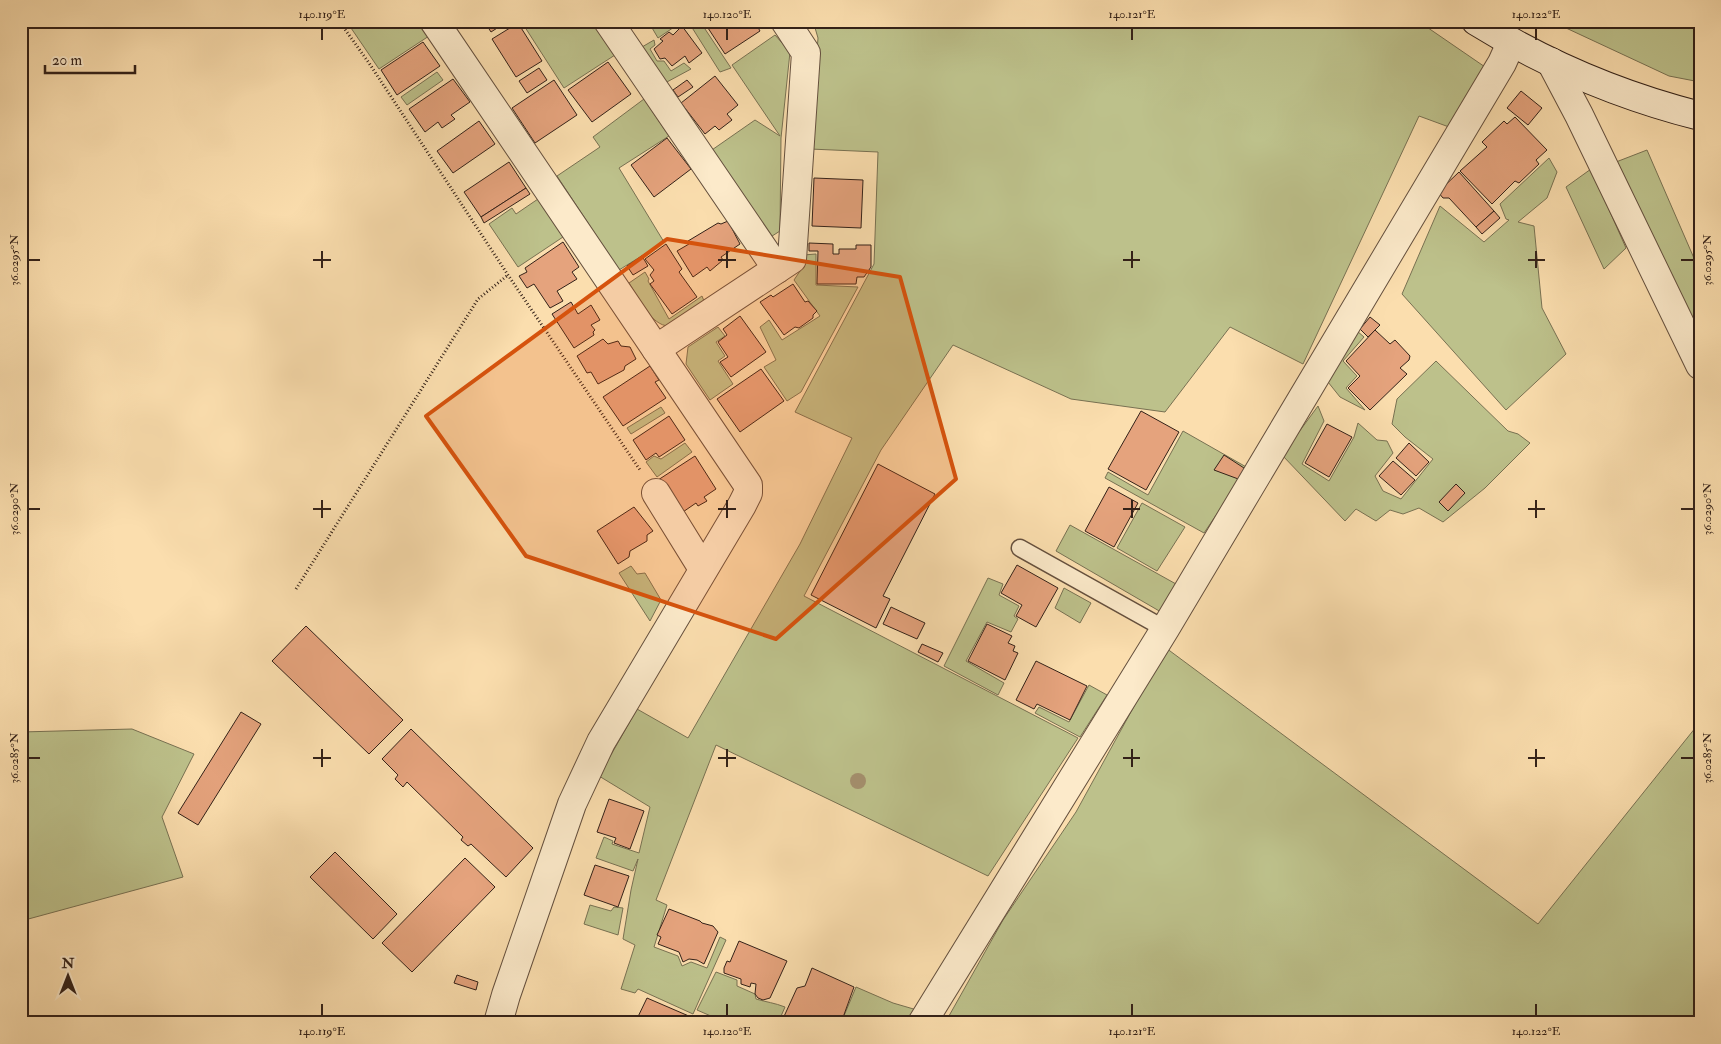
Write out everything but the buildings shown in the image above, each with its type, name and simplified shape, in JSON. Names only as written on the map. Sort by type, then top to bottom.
[{"type":"street","points":[[434,21],[748,485],[748,493],[742,505],[601,742],[580,786],[572,804],[498,1023]]},
{"type":"street","points":[[608,21],[777,269]]},
{"type":"street","points":[[656,349],[792,259],[806,53],[784,21]]},
{"type":"street","points":[[1476,21],[1511,43],[1615,90],[1700,116]]},
{"type":"street","points":[[922,1023],[1165,629],[1497,71],[1511,43]]},
{"type":"street","points":[[1551,62],[1579,115],[1700,365]]},
{"type":"street","points":[[656,493],[703,569]]},
{"type":"lane","points":[[1020,548],[1165,629]]},
{"type":"path","points":[[339,21],[656,493]]},
{"type":"path","points":[[296,588],[478,300],[508,275]]},
{"type":"highlighted area","points":[[667,239],[900,277],[956,479],[776,639],[526,556],[426,416]]},
{"type":"green space","points":[[361,21],[419,21],[429,36],[379,69],[351,28]]},
{"type":"green space","points":[[521,21],[594,21],[615,55],[564,88]]},
{"type":"green space","points":[[648,21],[683,21],[658,38]]},
{"type":"green space","points":[[697,21],[711,21],[703,26],[731,68],[720,72],[691,26]]},
{"type":"green space","points":[[813,21],[1418,21],[1488,69],[1449,127],[1419,116],[1303,364],[1230,327],[1165,412],[1071,399],[953,345],[881,450],[804,596],[1078,738],[988,876],[716,745],[656,900],[667,905],[654,947],[678,956],[682,966],[691,962],[707,968],[720,937],[726,940],[693,1014],[638,989],[635,993],[621,989],[635,945],[623,939],[638,859],[633,871],[596,858],[604,837],[613,841],[612,844],[639,853],[650,807],[599,776],[637,709],[688,738],[800,544],[852,438],[795,412],[874,264],[878,152],[810,149],[818,38]]},
{"type":"green space","points":[[1551,21],[1700,21],[1700,82],[1669,76]]},
{"type":"green space","points":[[775,35],[790,52],[781,138],[780,231],[769,238],[709,152],[755,120],[780,136],[732,65]]},
{"type":"green space","points":[[654,40],[655,45],[650,49],[657,61],[664,61],[671,71],[684,63],[691,69],[665,83],[642,47]]},
{"type":"green space","points":[[437,72],[443,80],[407,105],[401,97]]},
{"type":"green space","points":[[644,99],[669,136],[619,168],[664,242],[619,270],[557,176],[600,147],[593,137]]},
{"type":"green space","points":[[1647,150],[1700,272],[1700,335],[1616,162]]},
{"type":"green space","points":[[1549,158],[1557,172],[1547,198],[1518,222],[1534,226],[1542,308],[1566,354],[1506,410],[1402,294],[1440,206],[1484,242],[1509,220],[1506,219],[1500,204]]},
{"type":"green space","points":[[1591,169],[1626,248],[1604,269],[1566,187]]},
{"type":"green space","points":[[538,199],[563,237],[518,267],[489,224],[512,208],[516,214]]},
{"type":"green space","points":[[816,254],[816,285],[858,287],[801,392],[787,401],[764,367],[776,360],[760,327],[769,320],[782,340],[820,316],[794,280],[802,268],[803,255]]},
{"type":"green space","points":[[645,272],[669,319],[702,296],[704,301],[669,326],[662,325],[646,310],[629,283]]},
{"type":"green space","points":[[718,327],[725,336],[716,342],[725,356],[718,361],[733,384],[710,400],[686,364],[688,347]]},
{"type":"green space","points":[[1357,331],[1364,337],[1343,361],[1357,376],[1346,388],[1365,410],[1340,397],[1328,382]]},
{"type":"green space","points":[[1436,361],[1508,431],[1518,434],[1530,443],[1485,488],[1443,522],[1419,508],[1403,514],[1390,510],[1376,521],[1356,509],[1345,521],[1282,455],[1318,406],[1324,421],[1302,464],[1329,481],[1354,437],[1358,423],[1377,440],[1387,441],[1393,453],[1375,476],[1383,491],[1401,499],[1433,459],[1392,424],[1397,399]]},
{"type":"green space","points":[[661,407],[665,413],[631,434],[627,428]]},
{"type":"green space","points":[[1183,431],[1248,468],[1204,533],[1105,478],[1108,472],[1148,495]]},
{"type":"green space","points":[[685,443],[692,452],[657,477],[646,462],[654,456],[661,459]]},
{"type":"green space","points":[[1142,503],[1185,527],[1157,571],[1117,548]]},
{"type":"green space","points":[[1070,525],[1176,584],[1161,612],[1056,551]]},
{"type":"green space","points":[[631,566],[637,574],[645,573],[661,600],[650,621],[619,573]]},
{"type":"green space","points":[[988,578],[1003,584],[999,595],[1019,606],[1014,616],[1018,619],[1011,632],[987,622],[966,661],[1004,683],[998,695],[944,666]]},
{"type":"green space","points":[[1064,588],[1091,603],[1080,623],[1055,608]]},
{"type":"green space","points":[[1166,648],[1538,924],[1700,722],[1700,1023],[945,1023],[1003,920],[1076,812]]},
{"type":"green space","points":[[1089,685],[1107,695],[1080,737],[1035,713],[1039,707],[1069,722]]},
{"type":"green space","points":[[132,729],[194,754],[162,817],[183,877],[21,921],[21,732]]},
{"type":"green space","points":[[590,905],[611,911],[614,907],[623,908],[618,935],[584,924]]},
{"type":"green space","points":[[716,972],[737,980],[737,986],[755,994],[756,999],[785,1007],[778,1023],[727,1023],[697,1010]]},
{"type":"green space","points":[[856,987],[893,1003],[917,1010],[909,1023],[841,1023]]}]
